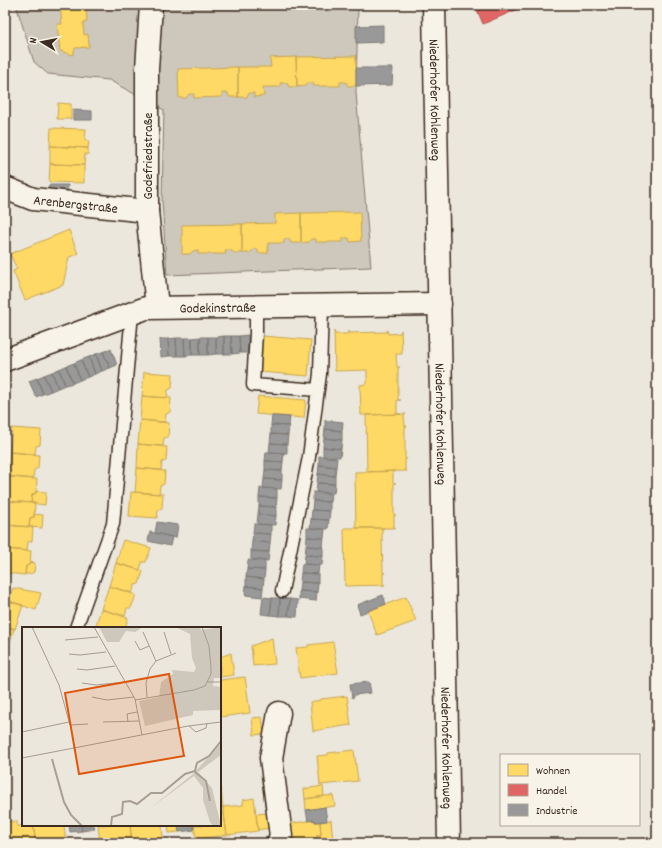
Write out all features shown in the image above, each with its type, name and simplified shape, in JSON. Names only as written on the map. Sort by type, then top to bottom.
[{"type":"street","name":"Godefriedstraße","points":[[151,5],[147,69],[147,211],[158,307]]},
{"type":"street","name":"Niederhofer Kohlenweg","points":[[434,5],[449,843]]},
{"type":"street","name":"Arenbergstraße","points":[[5,188],[33,199],[147,211]]},
{"type":"street","name":"Godekinstraße","points":[[5,360],[146,308],[440,304]]},
{"type":"street","points":[[278,843],[281,836],[271,758],[279,713]]},
{"type":"lane","points":[[282,591],[309,458],[320,374],[322,305]]},
{"type":"lane","points":[[256,306],[253,385],[318,390]]},
{"type":"lane","points":[[76,627],[113,524],[132,313]]},
{"type":"shaded area","points":[[16,5],[358,5],[356,93],[371,267],[167,275],[162,200],[164,110],[109,80],[48,74],[34,62]]},
{"type":"building: Wohnen","points":[[60,5],[81,5],[81,8],[86,8],[87,22],[83,23],[84,35],[88,34],[89,47],[75,48],[73,55],[60,51],[57,24],[62,24]]},
{"type":"building: Wohnen","points":[[356,56],[356,86],[348,86],[346,82],[340,82],[340,86],[314,86],[313,83],[307,83],[305,86],[297,87],[296,57]]},
{"type":"building: Wohnen","points":[[296,57],[297,87],[289,87],[287,83],[280,83],[280,87],[263,87],[264,96],[254,97],[254,93],[249,93],[247,97],[238,97],[238,67],[271,67],[270,58]]},
{"type":"building: Wohnen","points":[[238,67],[238,97],[229,97],[228,93],[222,93],[222,97],[194,98],[194,94],[189,94],[186,98],[179,98],[178,69]]},
{"type":"building: Wohnen","points":[[58,103],[71,104],[71,119],[57,119]]},
{"type":"building: Wohnen","points":[[51,128],[86,129],[85,141],[89,141],[88,148],[50,146]]},
{"type":"building: Wohnen","points":[[50,146],[88,148],[88,154],[85,154],[84,165],[50,164]]},
{"type":"building: Wohnen","points":[[50,164],[84,165],[84,183],[49,182]]},
{"type":"building: Wohnen","points":[[360,212],[361,241],[350,242],[349,238],[343,238],[343,242],[316,242],[316,239],[311,239],[309,242],[301,243],[301,213]]},
{"type":"building: Wohnen","points":[[301,213],[301,243],[291,243],[289,239],[284,239],[284,243],[268,243],[268,253],[258,253],[258,249],[254,249],[250,253],[242,253],[242,224],[275,223],[275,214]]},
{"type":"building: Wohnen","points":[[242,224],[242,253],[234,253],[231,250],[225,250],[226,254],[198,254],[198,250],[193,251],[190,254],[182,254],[182,225]]},
{"type":"building: Wohnen","points":[[69,230],[78,254],[69,257],[63,285],[25,300],[13,271],[17,269],[10,254]]},
{"type":"building: Wohnen","points":[[387,330],[388,334],[401,333],[401,330],[402,354],[396,354],[397,367],[400,367],[398,368],[397,414],[401,414],[361,415],[360,385],[367,384],[367,370],[335,371],[334,331],[335,334],[348,334],[348,331],[349,333],[387,332]]},
{"type":"building: Wohnen","points":[[263,336],[311,340],[308,376],[260,372]]},
{"type":"building: Wohnen","points":[[144,372],[173,374],[172,388],[168,390],[167,398],[142,396]]},
{"type":"building: Wohnen","points":[[142,396],[171,398],[170,412],[166,414],[165,422],[140,420]]},
{"type":"building: Wohnen","points":[[258,396],[306,400],[304,418],[256,414]]},
{"type":"building: Wohnen","points":[[406,414],[404,415],[405,426],[407,426],[405,427],[405,458],[407,459],[405,459],[405,470],[407,471],[367,472],[366,415]]},
{"type":"building: Wohnen","points":[[140,420],[169,423],[168,437],[164,438],[163,446],[138,444]]},
{"type":"building: Wohnen","points":[[12,428],[41,430],[40,445],[36,446],[35,454],[10,452]]},
{"type":"building: Wohnen","points":[[138,444],[167,447],[166,461],[162,462],[161,470],[137,468]]},
{"type":"building: Wohnen","points":[[10,452],[39,455],[38,468],[34,470],[33,479],[8,476]]},
{"type":"building: Wohnen","points":[[137,468],[165,471],[164,484],[160,486],[159,494],[135,492]]},
{"type":"building: Wohnen","points":[[395,471],[393,472],[393,483],[396,483],[394,484],[394,515],[396,515],[394,516],[394,527],[396,528],[356,528],[355,472]]},
{"type":"building: Wohnen","points":[[8,477],[37,479],[36,493],[32,495],[31,503],[7,501]]},
{"type":"building: Wohnen","points":[[36,491],[46,492],[45,505],[31,503],[32,495],[36,493]]},
{"type":"building: Wohnen","points":[[131,492],[163,494],[162,508],[158,510],[157,518],[129,516]]},
{"type":"building: Wohnen","points":[[7,501],[35,503],[34,517],[30,518],[29,527],[5,525]]},
{"type":"building: Wohnen","points":[[34,514],[43,515],[42,528],[29,527],[30,518],[34,517]]},
{"type":"building: Wohnen","points":[[5,525],[33,527],[32,541],[28,542],[27,551],[5,549]]},
{"type":"building: Wohnen","points":[[344,528],[384,528],[382,529],[382,540],[384,541],[382,541],[383,572],[385,573],[383,573],[383,584],[385,585],[345,586]]},
{"type":"building: Wohnen","points":[[123,540],[151,548],[146,562],[142,562],[140,570],[116,563]]},
{"type":"building: Wohnen","points":[[5,549],[31,551],[30,564],[26,566],[25,575],[5,573]]},
{"type":"building: Wohnen","points":[[30,562],[35,563],[34,572],[25,574],[26,566],[30,564]]},
{"type":"building: Wohnen","points":[[116,563],[143,571],[139,584],[135,585],[132,593],[109,586]]},
{"type":"building: Wohnen","points":[[109,586],[136,595],[131,608],[127,608],[125,616],[101,609]]},
{"type":"building: Wohnen","points":[[13,588],[41,593],[36,610],[8,601]]},
{"type":"building: Wohnen","points":[[406,597],[416,621],[377,635],[368,611]]},
{"type":"building: Wohnen","points":[[5,600],[23,605],[15,629],[5,626]]},
{"type":"building: Wohnen","points":[[101,609],[128,618],[125,627],[95,627]]},
{"type":"building: Wohnen","points":[[5,626],[15,629],[10,642],[5,642]]},
{"type":"building: Wohnen","points":[[272,638],[275,664],[253,666],[251,646]]},
{"type":"building: Wohnen","points":[[333,642],[338,673],[300,678],[296,648]]},
{"type":"building: Wohnen","points":[[231,653],[234,675],[221,677],[221,657]]},
{"type":"building: Wohnen","points":[[245,677],[250,713],[221,717],[221,680]]},
{"type":"building: Wohnen","points":[[347,696],[351,726],[313,731],[310,702],[321,699]]},
{"type":"building: Wohnen","points":[[262,717],[264,734],[254,735],[252,718]]},
{"type":"building: Wohnen","points":[[354,750],[358,781],[320,785],[317,756],[328,755],[328,753]]},
{"type":"building: Wohnen","points":[[323,786],[324,796],[305,799],[304,789]]},
{"type":"building: Wohnen","points":[[221,789],[223,807],[221,808]]},
{"type":"building: Wohnen","points":[[333,795],[335,806],[306,810],[305,799]]},
{"type":"building: Wohnen","points":[[254,798],[258,831],[227,835],[223,807],[243,805],[243,800]]},
{"type":"building: Wohnen","points":[[223,807],[227,835],[196,839],[194,826],[221,826],[221,808]]},
{"type":"building: Wohnen","points":[[267,813],[269,828],[258,830],[256,814]]},
{"type":"building: Wohnen","points":[[315,820],[315,822],[320,822],[321,835],[317,835],[318,843],[289,843],[287,824]]},
{"type":"building: Wohnen","points":[[331,820],[333,841],[317,842],[317,835],[321,835],[320,822]]},
{"type":"building: Wohnen","points":[[17,821],[17,826],[33,826],[36,843],[5,843],[5,822]]},
{"type":"building: Wohnen","points":[[33,826],[64,826],[66,843],[36,843]]},
{"type":"building: Wohnen","points":[[98,826],[130,826],[132,842],[100,843]]},
{"type":"building: Wohnen","points":[[130,826],[162,826],[163,838],[132,842]]},
{"type":"building: Wohnen","points":[[168,826],[178,826],[179,832],[169,833]]},
{"type":"building: Handel","points":[[475,5],[517,5],[518,9],[483,24]]},
{"type":"building: Industrie","points":[[383,25],[383,42],[356,43],[356,26]]},
{"type":"building: Industrie","points":[[356,68],[393,68],[392,85],[356,86]]},
{"type":"building: Industrie","points":[[73,110],[92,111],[92,120],[73,120]]},
{"type":"building: Industrie","points":[[49,185],[68,185],[67,195],[48,194]]},
{"type":"building: Industrie","points":[[248,335],[248,353],[240,353],[239,336]]},
{"type":"building: Industrie","points":[[224,336],[231,336],[232,354],[224,354]]},
{"type":"building: Industrie","points":[[224,336],[224,354],[216,354],[216,337]]},
{"type":"building: Industrie","points":[[231,336],[239,336],[240,353],[232,354]]},
{"type":"building: Industrie","points":[[200,337],[208,337],[208,355],[200,355]]},
{"type":"building: Industrie","points":[[200,337],[200,355],[192,355],[192,338]]},
{"type":"building: Industrie","points":[[208,337],[216,337],[216,354],[208,355]]},
{"type":"building: Industrie","points":[[176,338],[184,338],[185,356],[177,356]]},
{"type":"building: Industrie","points":[[176,338],[177,356],[169,356],[168,339]]},
{"type":"building: Industrie","points":[[184,338],[192,338],[192,355],[185,356]]},
{"type":"building: Industrie","points":[[160,339],[168,339],[169,356],[161,357]]},
{"type":"building: Industrie","points":[[111,349],[117,365],[110,368],[103,352]]},
{"type":"building: Industrie","points":[[103,352],[110,368],[102,371],[96,354]]},
{"type":"building: Industrie","points":[[96,354],[102,371],[95,374],[89,357]]},
{"type":"building: Industrie","points":[[89,357],[95,374],[88,377],[81,360]]},
{"type":"building: Industrie","points":[[81,360],[88,377],[80,380],[74,363]]},
{"type":"building: Industrie","points":[[74,363],[80,380],[73,383],[66,366]]},
{"type":"building: Industrie","points":[[66,366],[73,383],[65,385],[59,369]]},
{"type":"building: Industrie","points":[[59,369],[65,385],[58,388],[52,372]]},
{"type":"building: Industrie","points":[[52,372],[58,388],[51,391],[44,375]]},
{"type":"building: Industrie","points":[[44,375],[51,391],[43,394],[37,378]]},
{"type":"building: Industrie","points":[[37,378],[43,394],[36,397],[29,381]]},
{"type":"building: Industrie","points":[[272,416],[290,417],[289,426],[271,425]]},
{"type":"building: Industrie","points":[[325,420],[343,422],[342,431],[325,429]]},
{"type":"building: Industrie","points":[[271,425],[289,426],[288,435],[271,434]]},
{"type":"building: Industrie","points":[[325,429],[342,431],[342,440],[324,438]]},
{"type":"building: Industrie","points":[[271,434],[288,435],[287,444],[270,443]]},
{"type":"building: Industrie","points":[[324,438],[342,440],[341,449],[323,447]]},
{"type":"building: Industrie","points":[[270,443],[287,444],[287,453],[269,452]]},
{"type":"building: Industrie","points":[[323,447],[341,449],[340,457],[323,456]]},
{"type":"building: Industrie","points":[[266,452],[284,453],[283,462],[265,461]]},
{"type":"building: Industrie","points":[[319,456],[337,458],[336,467],[319,465]]},
{"type":"building: Industrie","points":[[265,461],[283,462],[282,471],[265,470]]},
{"type":"building: Industrie","points":[[319,465],[336,467],[335,476],[318,474]]},
{"type":"building: Industrie","points":[[265,470],[282,471],[282,480],[264,479]]},
{"type":"building: Industrie","points":[[318,474],[335,476],[335,484],[317,483]]},
{"type":"building: Industrie","points":[[264,479],[282,480],[281,489],[263,488]]},
{"type":"building: Industrie","points":[[317,483],[335,484],[334,493],[316,492]]},
{"type":"building: Industrie","points":[[260,488],[277,489],[277,498],[259,497]]},
{"type":"building: Industrie","points":[[313,492],[331,494],[330,502],[313,501]]},
{"type":"building: Industrie","points":[[259,497],[277,498],[276,507],[259,506]]},
{"type":"building: Industrie","points":[[313,501],[330,502],[330,511],[312,510]]},
{"type":"building: Industrie","points":[[259,506],[276,507],[276,516],[258,514]]},
{"type":"building: Industrie","points":[[312,510],[330,511],[329,520],[311,519]]},
{"type":"building: Industrie","points":[[258,514],[276,516],[275,525],[257,524]]},
{"type":"building: Industrie","points":[[311,519],[329,520],[328,529],[310,528]]},
{"type":"building: Industrie","points":[[157,522],[178,525],[176,538],[155,533]]},
{"type":"building: Industrie","points":[[254,524],[271,525],[271,534],[253,533]]},
{"type":"building: Industrie","points":[[307,528],[325,529],[324,538],[307,537]]},
{"type":"building: Industrie","points":[[150,532],[172,537],[170,546],[148,541]]},
{"type":"building: Industrie","points":[[253,533],[271,534],[270,543],[252,541]]},
{"type":"building: Industrie","points":[[307,537],[324,538],[323,547],[306,546]]},
{"type":"building: Industrie","points":[[252,541],[270,543],[269,552],[251,551]]},
{"type":"building: Industrie","points":[[306,546],[323,547],[323,556],[305,555]]},
{"type":"building: Industrie","points":[[251,551],[269,552],[268,561],[251,559]]},
{"type":"building: Industrie","points":[[305,555],[323,556],[322,565],[304,564]]},
{"type":"building: Industrie","points":[[248,560],[265,561],[265,570],[247,569]]},
{"type":"building: Industrie","points":[[302,564],[319,565],[318,574],[301,573]]},
{"type":"building: Industrie","points":[[247,569],[265,570],[264,579],[246,577]]},
{"type":"building: Industrie","points":[[301,573],[318,574],[318,583],[300,582]]},
{"type":"building: Industrie","points":[[246,577],[264,579],[263,588],[246,586]]},
{"type":"building: Industrie","points":[[300,582],[318,583],[317,592],[299,591]]},
{"type":"building: Industrie","points":[[246,586],[263,588],[262,597],[245,595]]},
{"type":"building: Industrie","points":[[299,591],[317,592],[316,601],[299,599]]},
{"type":"building: Industrie","points":[[383,595],[386,604],[360,614],[357,605]]},
{"type":"building: Industrie","points":[[263,597],[272,598],[270,615],[261,614]]},
{"type":"building: Industrie","points":[[272,598],[280,598],[279,616],[270,615]]},
{"type":"building: Industrie","points":[[280,598],[290,599],[288,616],[279,616]]},
{"type":"building: Industrie","points":[[290,599],[298,600],[297,617],[288,616]]},
{"type":"building: Industrie","points":[[369,682],[371,693],[354,695],[352,698],[350,684]]},
{"type":"building: Industrie","points":[[325,807],[327,821],[308,821],[306,810]]},
{"type":"building: Industrie","points":[[69,826],[81,826],[82,831],[70,832]]},
{"type":"building: Industrie","points":[[81,826],[94,826],[95,829],[82,831]]},
{"type":"building: Industrie","points":[[178,826],[194,826],[194,830],[179,832]]}]
